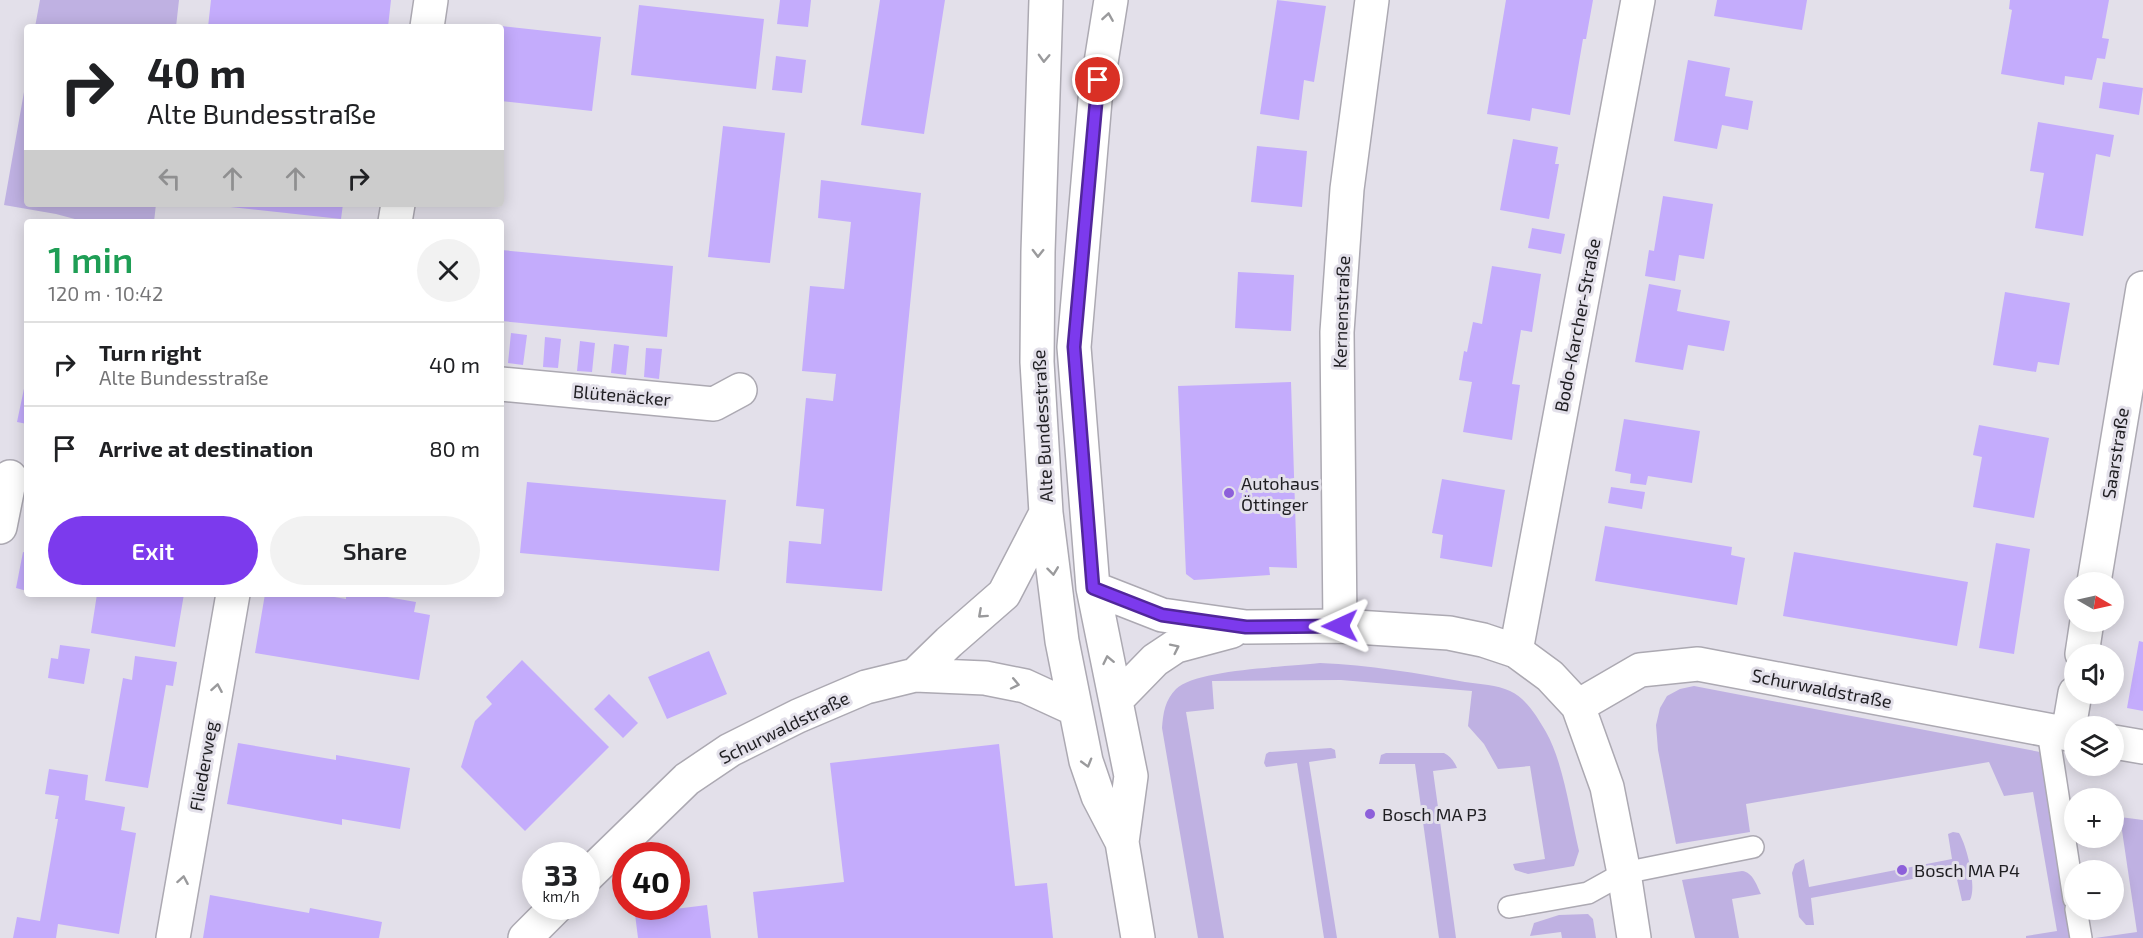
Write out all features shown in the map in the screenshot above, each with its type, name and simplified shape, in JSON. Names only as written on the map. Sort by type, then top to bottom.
[{"type":"street","points":[[427,24],[431,0]]},
{"type":"street","name":"Alte Bundesstraße","points":[[1046,0],[1037,362],[1046,513],[1062,641],[1086,761],[1098,796],[1122,842]]},
{"type":"street","name":"Alte Bundesstraße","points":[[1111,0],[1095,100],[1074,347],[1093,588],[1131,776],[1122,842],[1138,938]]},
{"type":"street","name":"Kernenstraße","points":[[1340,626],[1337,332],[1347,189],[1372,0]]},
{"type":"street","name":"Bodo-Karcher-Straße","points":[[1516,651],[1638,0]]},
{"type":"street","name":"Saarstraße","points":[[2096,572],[2143,288]]},
{"type":"street","name":"Blütenäcker","points":[[504,384],[714,404],[740,390]]},
{"type":"street","points":[[915,675],[1004,594],[1046,513]]},
{"type":"street","points":[[1093,588],[1162,615],[1246,627],[1340,626],[1449,633],[1483,640],[1516,651],[1550,676],[1578,706],[1607,788],[1634,938]]},
{"type":"street","name":"Fliederweg","points":[[173,938],[232,597]]},
{"type":"street","points":[[1116,700],[1155,660],[1176,646],[1246,627]]},
{"type":"street","name":"Schurwaldstraße","points":[[1578,706],[1640,670],[1698,664],[2064,733]]},
{"type":"street","name":"Schurwaldstraße","points":[[600,863],[687,779],[730,750],[798,716],[866,687],[915,675],[985,678],[1025,686],[1075,709]]},
{"type":"street","points":[[2124,744],[2143,747]]},
{"type":"street","points":[[525,938],[543,920]]},
{"type":"lane","points":[[2067,776],[2072,860]]},
{"type":"lane","points":[[1509,907],[1588,893],[1624,873],[1753,847]]},
{"type":"lane","points":[[2078,920],[2081,938]]},
{"type":"shaded area","points":[[40,0],[179,0],[176,24],[36,24]]},
{"type":"shaded area","points":[[24,92],[24,207],[156,207],[154,219],[75,219],[4,205]]},
{"type":"shaded area","points":[[1320,663],[1393,670],[1488,685],[1516,694],[1531,709],[1543,727],[1557,758],[1579,851],[1574,866],[1528,874],[1515,870],[1513,864],[1545,859],[1530,766],[1498,769],[1484,744],[1468,726],[1472,691],[1341,680],[1212,681],[1214,709],[1186,712],[1224,938],[1198,938],[1162,728],[1167,702],[1176,689],[1202,677],[1244,670]]},
{"type":"shaded area","points":[[1694,686],[2040,752],[2064,896],[2064,920],[2068,920],[2071,938],[2026,938],[2026,936],[2057,931],[2033,792],[2004,796],[1989,762],[1746,804],[1750,832],[1676,844],[1658,750],[1656,725],[1660,708],[1667,696],[1680,689]]},
{"type":"shaded area","points":[[1331,748],[1335,750],[1336,758],[1309,762],[1337,938],[1324,938],[1297,763],[1266,767],[1264,763],[1266,754],[1269,752]]},
{"type":"shaded area","points":[[1386,753],[1444,753],[1452,759],[1457,768],[1433,771],[1456,938],[1439,938],[1415,764],[1379,764],[1381,755]]},
{"type":"shaded area","points":[[2124,818],[2143,820],[2143,938],[2095,938],[2137,932],[2124,844]]},
{"type":"shaded area","points":[[1959,833],[1968,856],[1972,877],[1970,900],[1962,901],[1955,871],[1811,898],[1814,925],[1806,925],[1799,917],[1792,873],[1795,864],[1804,859],[1809,887],[1952,859],[1948,834]]},
{"type":"shaded area","points":[[1742,871],[1752,877],[1761,894],[1732,899],[1739,938],[1695,938],[1682,880]]},
{"type":"shaded area","points":[[1588,914],[1593,919],[1596,938],[1562,938],[1561,932],[1530,936],[1534,923],[1559,915]]},
{"type":"building","points":[[211,0],[391,0],[388,24],[208,24]]},
{"type":"building","points":[[780,0],[811,0],[808,27],[777,24]]},
{"type":"building","points":[[880,0],[945,0],[924,134],[861,125]]},
{"type":"building","points":[[1277,0],[1326,6],[1314,82],[1304,80],[1299,120],[1260,114]]},
{"type":"building","points":[[1506,0],[1593,0],[1586,39],[1583,39],[1570,115],[1532,108],[1530,121],[1487,114]]},
{"type":"building","points":[[1717,0],[1807,0],[1802,30],[1714,16]]},
{"type":"building","points":[[2010,0],[2109,0],[2102,38],[2109,39],[2105,59],[2097,58],[2092,80],[2065,76],[2064,85],[2001,74],[2012,10],[2009,9]]},
{"type":"building","points":[[639,5],[764,19],[756,89],[631,75]]},
{"type":"building","points":[[504,26],[601,37],[592,111],[504,101]]},
{"type":"building","points":[[776,56],[806,60],[802,93],[772,90]]},
{"type":"building","points":[[1688,60],[1730,68],[1725,96],[1753,101],[1748,130],[1722,125],[1717,149],[1674,141]]},
{"type":"building","points":[[2103,82],[2143,88],[2139,115],[2099,108]]},
{"type":"building","points":[[2038,122],[2114,135],[2110,157],[2096,154],[2083,236],[2035,228],[2044,173],[2030,171]]},
{"type":"building","points":[[723,126],[785,133],[770,263],[708,257]]},
{"type":"building","points":[[1513,139],[1558,147],[1555,164],[1559,164],[1549,219],[1500,210]]},
{"type":"building","points":[[1257,146],[1307,151],[1302,207],[1251,202]]},
{"type":"building","points":[[821,180],[921,193],[882,591],[786,583],[789,541],[821,544],[824,509],[796,506],[806,398],[833,401],[836,374],[802,371],[810,286],[844,289],[851,222],[818,218]]},
{"type":"building","points":[[1663,196],[1713,204],[1704,259],[1679,255],[1675,281],[1645,276],[1649,250],[1654,251]]},
{"type":"building","points":[[230,207],[343,207],[341,219]]},
{"type":"building","points":[[1532,228],[1565,234],[1561,254],[1528,248]]},
{"type":"building","points":[[504,250],[673,266],[667,337],[504,321]]},
{"type":"building","points":[[1492,266],[1541,274],[1532,332],[1521,330],[1512,384],[1520,385],[1512,440],[1463,432],[1472,382],[1459,380],[1464,351],[1467,352],[1473,322],[1482,324]]},
{"type":"building","points":[[1238,272],[1294,275],[1291,331],[1235,328]]},
{"type":"building","points":[[1649,284],[1681,290],[1677,311],[1730,321],[1724,351],[1688,345],[1683,370],[1635,362]]},
{"type":"building","points":[[2005,292],[2070,303],[2059,365],[2038,362],[2036,372],[1993,365]]},
{"type":"building","points":[[511,333],[527,335],[523,365],[508,363]]},
{"type":"building","points":[[545,337],[561,339],[558,368],[543,367]]},
{"type":"building","points":[[580,341],[595,343],[592,372],[577,371]]},
{"type":"building","points":[[614,344],[629,346],[626,375],[611,373]]},
{"type":"building","points":[[646,348],[662,349],[659,379],[644,377]]},
{"type":"building","points":[[1291,382],[1297,568],[1269,567],[1270,575],[1194,580],[1186,574],[1178,386]]},
{"type":"building","points":[[24,389],[24,423],[17,422]]},
{"type":"building","points":[[1624,419],[1700,431],[1692,483],[1648,476],[1646,485],[1630,483],[1631,474],[1615,471]]},
{"type":"building","points":[[1979,425],[2049,438],[2034,518],[1973,507],[1982,457],[1973,455]]},
{"type":"building","points":[[1442,479],[1505,490],[1492,567],[1440,558],[1443,535],[1432,533]]},
{"type":"building","points":[[527,482],[726,500],[719,571],[520,553]]},
{"type":"building","points":[[1611,487],[1645,492],[1642,509],[1608,503]]},
{"type":"building","points":[[1605,526],[1732,547],[1731,555],[1745,558],[1737,605],[1595,581]]},
{"type":"building","points":[[1996,543],[2030,549],[2014,654],[1979,648]]},
{"type":"building","points":[[23,552],[24,590],[16,588]]},
{"type":"building","points":[[1794,552],[1968,582],[1957,646],[1783,616]]},
{"type":"building","points":[[97,597],[183,597],[175,647],[91,633]]},
{"type":"building","points":[[264,597],[346,599],[346,597],[387,597],[416,602],[414,612],[430,615],[419,680],[255,653]]},
{"type":"building","points":[[2139,641],[2143,642],[2143,711],[2127,708]]},
{"type":"building","points":[[60,645],[90,649],[84,684],[48,678],[51,658],[58,659]]},
{"type":"building","points":[[709,651],[727,694],[667,719],[648,677]]},
{"type":"building","points":[[135,656],[177,662],[173,686],[166,685],[148,788],[105,781],[123,678],[132,680]]},
{"type":"building","points":[[522,660],[609,747],[525,831],[461,767],[475,721],[492,704],[486,697]]},
{"type":"building","points":[[609,694],[638,723],[623,738],[594,709]]},
{"type":"building","points":[[238,743],[336,760],[336,755],[410,768],[400,829],[342,819],[342,825],[227,804]]},
{"type":"building","points":[[999,744],[1015,886],[1047,883],[1053,938],[758,938],[753,892],[844,882],[830,763]]},
{"type":"building","points":[[49,769],[88,775],[85,800],[125,807],[121,830],[136,833],[119,934],[58,924],[56,938],[13,938],[17,917],[40,921],[58,819],[55,819],[59,796],[45,794]]},
{"type":"building","points":[[210,895],[309,913],[310,908],[382,922],[379,938],[203,938]]},
{"type":"building","points":[[707,905],[711,938],[638,938],[636,920],[690,920],[690,907]]},
{"type":"place","name":"Autohaus Öttinger","points":[[1229,493]]},
{"type":"place","name":"Bosch MA P3","points":[[1370,814]]},
{"type":"place","name":"Bosch MA P4","points":[[1902,870]]},
{"type":"route","points":[[1098,80],[1074,347],[1093,588],[1162,615],[1246,627],[1340,626]]}]
